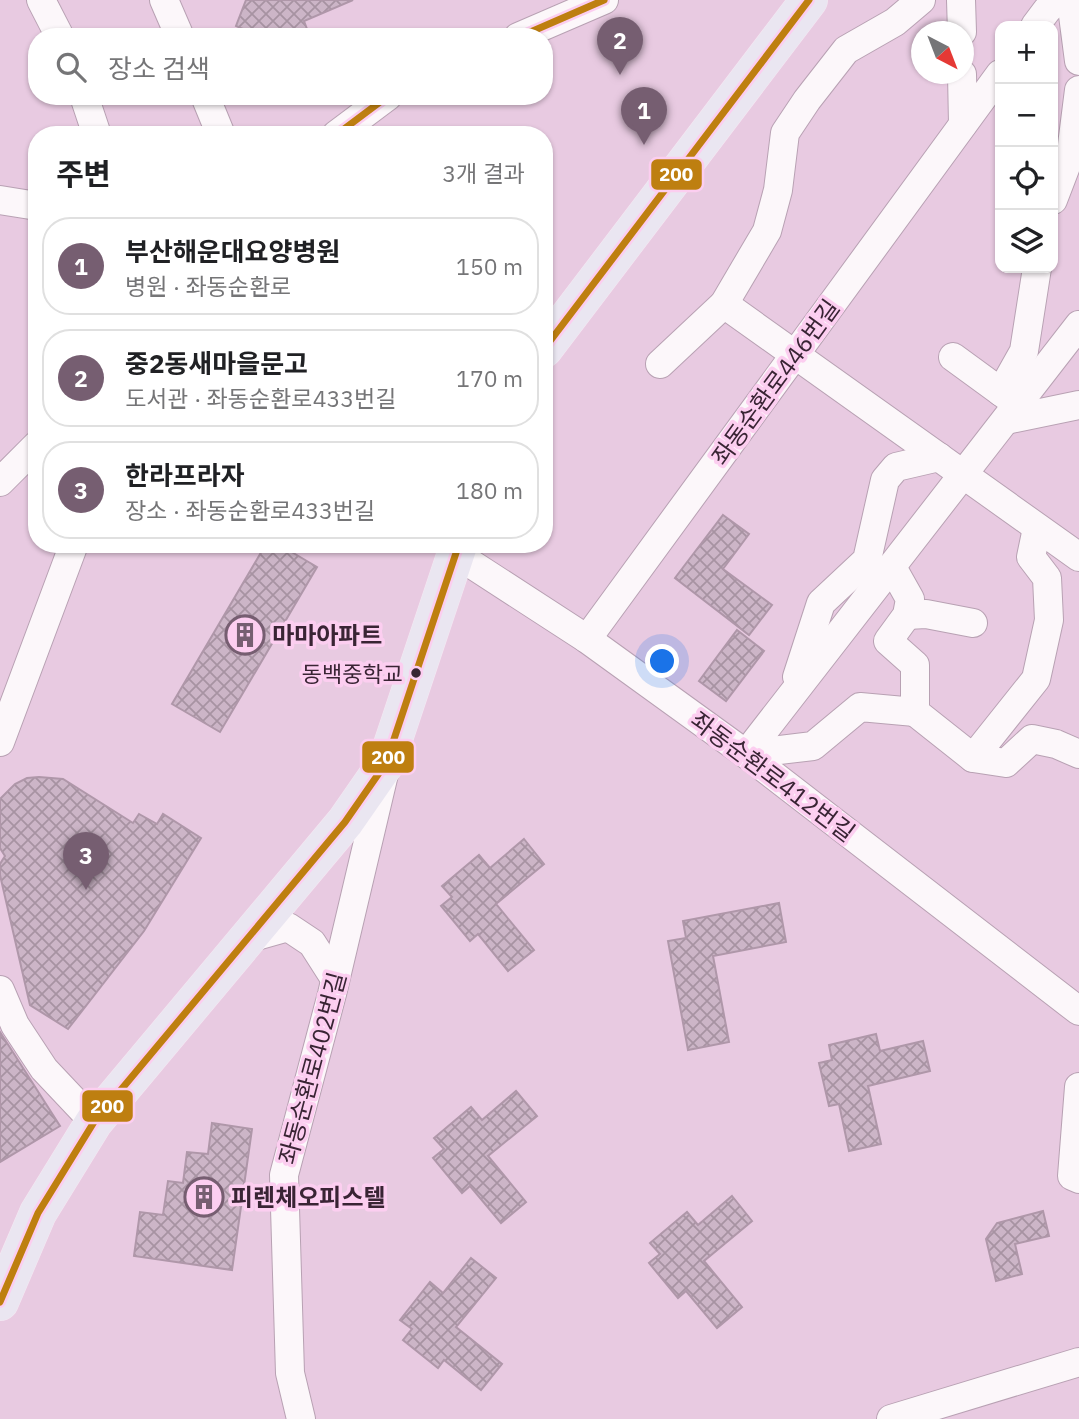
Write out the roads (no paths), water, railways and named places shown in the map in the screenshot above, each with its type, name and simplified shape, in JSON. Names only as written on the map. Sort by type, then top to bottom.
[{"type":"main road","points":[[553,337],[809,0]]},
{"type":"main road","points":[[0,1302],[7,1263],[94,1122],[345,822],[386,763],[457,553]]},
{"type":"street","points":[[41,0],[55,28]]},
{"type":"street","points":[[164,0],[176,28]]},
{"type":"street","points":[[539,28],[604,0]]},
{"type":"street","points":[[660,364],[724,304],[767,231],[778,190],[785,133],[792,122],[846,50],[895,22],[921,0]]},
{"type":"street","points":[[961,0],[962,21]]},
{"type":"street","points":[[1039,21],[1058,0]]},
{"type":"street","points":[[1071,0],[1079,61]]},
{"type":"street","name":"좌동순환로446번길","points":[[587,639],[995,81]]},
{"type":"street","points":[[962,84],[963,124]]},
{"type":"street","points":[[1058,187],[1071,153],[1079,90]]},
{"type":"street","points":[[87,105],[94,126]]},
{"type":"street","points":[[209,105],[217,126]]},
{"type":"street","points":[[348,126],[376,105]]},
{"type":"street","points":[[0,200],[28,205]]},
{"type":"street","points":[[1009,405],[1024,351],[1036,273]]},
{"type":"street","points":[[724,304],[1037,528],[1073,543]]},
{"type":"street","points":[[747,754],[964,475],[1009,405],[1079,325]]},
{"type":"street","points":[[953,358],[1009,405],[1079,405]]},
{"type":"street","points":[[0,482],[28,454]]},
{"type":"street","points":[[792,695],[821,603],[867,560],[885,480],[896,467],[939,457]]},
{"type":"street","points":[[973,758],[1036,679],[1049,620],[1047,578],[1031,557],[1037,528]]},
{"type":"street","points":[[0,742],[71,553]]},
{"type":"street","name":"좌동순환로412번길","points":[[464,553],[747,754],[1079,1012]]},
{"type":"street","points":[[892,567],[910,599],[907,615],[888,641],[915,665],[915,712]]},
{"type":"street","points":[[907,615],[926,614],[973,623]]},
{"type":"street","points":[[747,754],[813,746],[860,707],[915,712],[973,758],[1006,763],[1032,739],[1056,744],[1079,754]]},
{"type":"street","name":"좌동순환로402번길","points":[[301,1419],[290,1373],[284,1175],[335,979],[386,763]]},
{"type":"street","points":[[250,937],[288,927],[312,943],[335,979]]},
{"type":"street","points":[[0,990],[15,1025],[44,1069],[94,1122]]},
{"type":"street","points":[[1079,1087],[1072,1177],[1079,1179]]},
{"type":"street","points":[[891,1419],[1079,1362]]},
{"type":"place","name":"중2동새마을문고","points":[[620,75]]},
{"type":"place","name":"부산해운대요양병원","points":[[644,145]]},
{"type":"place","name":"마마아파트","points":[[245,635]]},
{"type":"place","name":"동백중학교","points":[[416,673]]},
{"type":"place","name":"한라프라자","points":[[86,890]]},
{"type":"place","name":"피렌체오피스텔","points":[[204,1197]]}]
